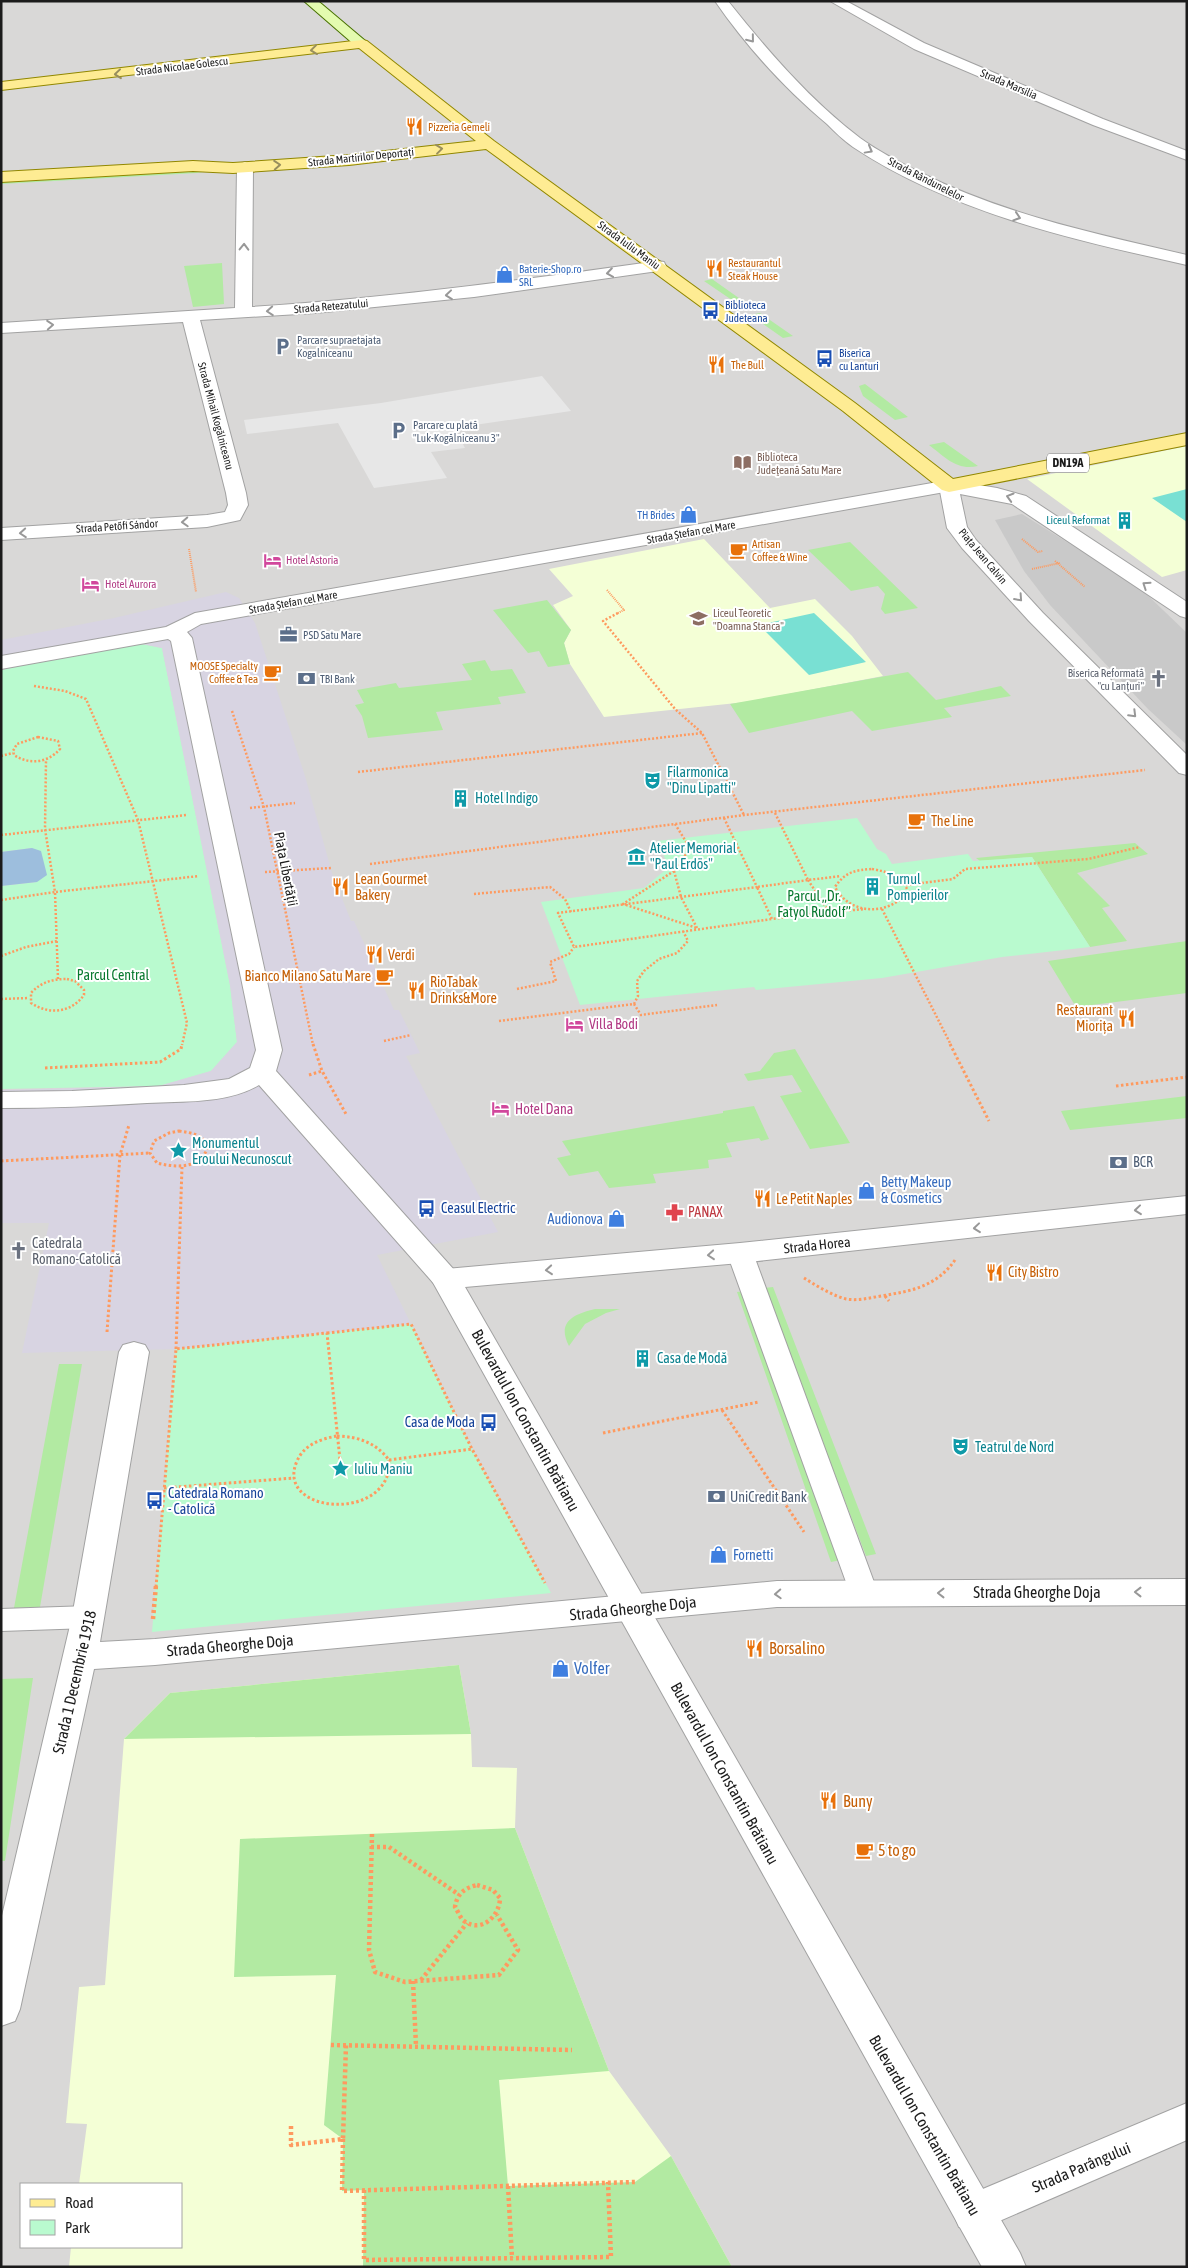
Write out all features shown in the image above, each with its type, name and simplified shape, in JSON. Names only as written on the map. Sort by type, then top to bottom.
[{"type":"main road","name":"Strada Iuliu Maniu","points":[[310,1],[489,144],[848,406],[949,486]]},
{"type":"main road","name":"Strada Nicolae Golescu","points":[[1,86],[171,68],[362,44]]},
{"type":"main road","name":"Strada Martirilor Deportați","points":[[1,187],[199,175],[239,168],[349,160],[489,144]]},
{"type":"main road","name":"Strada Martirilor Deportați","points":[[1,177],[193,166],[239,168]]},
{"type":"main road","name":"Strada Ștefan cel Mare","points":[[949,486],[1187,439]]},
{"type":"street","name":"Strada Rândunelelor","points":[[720,1],[771,63],[816,107],[856,142],[911,173],[980,205],[1031,222],[1187,260]]},
{"type":"street","name":"Strada Marsilia","points":[[836,1],[920,46],[1098,122],[1187,156]]},
{"type":"street","points":[[239,168],[243,313]]},
{"type":"street","name":"Strada Retezatului","points":[[1,328],[315,308],[474,292],[658,266]]},
{"type":"street","name":"Strada Mihail Kogălniceanu","points":[[190,316],[236,493],[238,505],[233,516]]},
{"type":"street","points":[[949,486],[997,494],[1019,500],[1187,612]]},
{"type":"street","name":"Strada Ștefan cel Mare","points":[[196,609],[268,607],[949,486]]},
{"type":"street","name":"Piața Jean Calvin","points":[[949,486],[957,528],[969,544],[1036,617],[1187,768]]},
{"type":"street","name":"Strada Petőfi Sándor","points":[[1,534],[207,521],[233,516]]},
{"type":"street","points":[[1,663],[172,632],[196,609]]},
{"type":"street","points":[[1,1100],[132,1096],[236,1087],[262,1072],[269,1050],[268,1040],[181,638],[172,632]]},
{"type":"street","name":"Bulevardul Ion Constantin Brătianu","points":[[262,1072],[446,1279],[1005,2267]]},
{"type":"street","name":"Strada Horea","points":[[446,1279],[740,1253],[1187,1205]]},
{"type":"street","name":"Strada 1 Decembrie 1918","points":[[1,2010],[28,1877],[89,1617],[134,1352]]},
{"type":"street","name":"Strada Gheorghe Doja","points":[[80,1656],[155,1652],[777,1594],[1187,1592]]},
{"type":"street","name":"Strada Parângului","points":[[974,2213],[1187,2121]]},
{"type":"lane","points":[[740,1253],[864,1593]]},
{"type":"lane","points":[[1,1620],[89,1617]]},
{"type":"path","points":[[188,546],[196,609]]},
{"type":"path","points":[[1024,571],[1068,562]]},
{"type":"path","points":[[607,590],[624,610],[602,622],[676,709],[702,733],[744,815]]},
{"type":"path","points":[[29,685],[65,691],[86,699],[138,820],[187,1023],[181,1050],[160,1062],[39,1068]]},
{"type":"path","name":"Piața Libertății","points":[[231,709],[264,807],[314,1048],[322,1071],[347,1117]]},
{"type":"path","points":[[358,772],[702,733]]},
{"type":"path","points":[[1,756],[13,753],[23,760],[46,760],[57,754],[61,745],[46,737],[22,740],[14,747],[13,753]]},
{"type":"path","points":[[46,760],[45,829],[55,892],[58,979]]},
{"type":"path","points":[[370,864],[744,815],[1146,770]]},
{"type":"path","points":[[775,812],[808,880],[829,912]]},
{"type":"path","points":[[724,818],[772,919]]},
{"type":"path","points":[[1,835],[138,820]]},
{"type":"path","points":[[623,904],[674,871],[690,848],[675,824]]},
{"type":"path","points":[[906,885],[952,879],[965,869],[1088,859],[1140,847]]},
{"type":"path","points":[[276,871],[331,868]]},
{"type":"path","points":[[517,989],[556,981],[550,962],[569,954],[574,947],[697,928],[829,912],[882,909],[903,900],[908,890],[903,880],[890,872],[872,868],[854,870],[842,876],[558,913],[574,947]]},
{"type":"path","points":[[674,871],[681,897],[697,928]]},
{"type":"path","points":[[842,876],[835,887],[840,897],[853,905],[868,909]]},
{"type":"path","points":[[1,900],[152,879]]},
{"type":"path","points":[[474,894],[550,888],[565,899],[570,912]]},
{"type":"path","points":[[623,904],[697,928]]},
{"type":"path","points":[[882,909],[989,1121]]},
{"type":"path","points":[[634,1004],[638,996],[637,981],[644,971],[659,959],[677,953],[688,942],[683,931]]},
{"type":"path","points":[[1,956],[26,947],[57,941]]},
{"type":"path","points":[[58,979],[75,981],[81,985],[84,995],[81,1000],[68,1008],[50,1011],[36,1007],[30,998],[34,988],[41,983],[58,979]]},
{"type":"path","points":[[1,999],[30,998]]},
{"type":"path","points":[[634,1004],[641,1015],[717,1005]]},
{"type":"path","points":[[499,1021],[634,1004]]},
{"type":"path","points":[[384,1040],[411,1036]]},
{"type":"path","points":[[107,1332],[120,1155],[131,1116],[133,1062]]},
{"type":"path","points":[[1116,1086],[1187,1076]]},
{"type":"path","points":[[189,1131],[204,1138],[208,1144],[208,1150],[199,1161],[182,1167],[173,1168],[157,1163],[150,1153],[154,1142],[169,1133],[189,1131]]},
{"type":"path","points":[[1,1161],[150,1153]]},
{"type":"path","points":[[152,1622],[176,1349],[182,1167]]},
{"type":"path","points":[[800,1275],[819,1288],[843,1298],[858,1300],[914,1292],[929,1286],[948,1272],[959,1253]]},
{"type":"path","points":[[885,1296],[889,1302]]},
{"type":"path","points":[[176,1349],[411,1324],[472,1449],[546,1585]]},
{"type":"path","points":[[327,1334],[340,1460]]},
{"type":"path","points":[[603,1433],[768,1401]]},
{"type":"path","points":[[722,1410],[808,1538]]},
{"type":"path","points":[[337,1436],[353,1436],[368,1440],[379,1447],[389,1460],[387,1479],[379,1489],[367,1498],[352,1503],[337,1505],[321,1503],[308,1497],[299,1488],[294,1478],[294,1466],[299,1455],[309,1446],[322,1439],[337,1436]]},
{"type":"path","points":[[389,1460],[472,1449]]},
{"type":"path","points":[[164,1488],[294,1478]]},
{"type":"path","points":[[372,1834],[369,1950],[375,1972],[405,1982],[500,1975],[518,1950],[497,1915]]},
{"type":"path","points":[[371,1848],[389,1847],[458,1894]]},
{"type":"path","points":[[477,1885],[491,1888],[496,1892],[501,1903],[497,1915],[483,1924],[468,1923],[459,1916],[455,1907],[458,1894],[464,1889],[477,1885]]},
{"type":"path","points":[[420,1980],[468,1923]]},
{"type":"path","points":[[413,1981],[416,2046]]},
{"type":"path","points":[[331,2045],[572,2050]]},
{"type":"path","points":[[346,2046],[342,2191],[635,2182]]},
{"type":"path","points":[[291,2126],[291,2145],[343,2139]]},
{"type":"path","points":[[364,2190],[364,2260],[611,2258],[608,2182]]},
{"type":"path","points":[[508,2186],[512,2258]]},
{"type":"shaded area","points":[[1,1],[1187,1],[1187,2267],[1,2267]]},
{"type":"shaded area","name":"Parcare cu plată \"Luk-Kogălniceanu 3\"","points":[[542,376],[571,411],[454,428],[465,448],[431,452],[447,478],[374,488],[338,423],[247,434],[244,420],[381,403]]},
{"type":"shaded area","name":"Liceul Reformat","points":[[1187,446],[1187,570],[1162,577],[1027,479]]},
{"type":"shaded area","points":[[1187,489],[1187,522],[1152,498]]},
{"type":"shaded area","points":[[1022,514],[1139,587],[1187,633],[1187,745],[1148,709],[1050,605],[1024,571],[995,520]]},
{"type":"shaded area","name":"Liceul Teoretic \"Doamna Stanca\"","points":[[704,539],[770,608],[815,599],[852,636],[883,676],[746,702],[604,717],[570,664],[564,643],[571,630],[553,605],[573,596],[549,569]]},
{"type":"shaded area","points":[[226,592],[239,598],[255,623],[305,776],[332,873],[351,921],[354,921],[394,1010],[399,1010],[420,1053],[406,1056],[498,1232],[377,1255],[411,1324],[176,1349],[22,1353],[49,1223],[1,1223],[1,1090],[159,1086],[211,1071],[237,1042],[230,985],[162,648],[132,642],[1,670],[1,640],[114,618]]},
{"type":"shaded area","points":[[814,613],[866,662],[809,675],[759,625]]},
{"type":"shaded area","points":[[32,848],[41,851],[47,875],[37,882],[1,886],[1,852]]},
{"type":"shaded area","points":[[459,1665],[471,1734],[472,1767],[517,1768],[515,1828],[609,2071],[671,2156],[732,2267],[69,2267],[71,2248],[182,2248],[182,2183],[79,2183],[87,2124],[66,2123],[79,1987],[105,1985],[124,1739],[170,1693]]},
{"type":"green space","points":[[215,170],[197,173],[1,184],[1,181]]},
{"type":"green space","points":[[222,263],[224,304],[193,307],[184,266]]},
{"type":"green space","points":[[712,279],[753,308],[745,309],[704,281]]},
{"type":"green space","points":[[760,313],[793,336],[783,338],[750,315]]},
{"type":"green space","points":[[865,384],[908,417],[895,420],[863,396],[859,386]]},
{"type":"green space","points":[[944,442],[978,466],[964,467],[957,465],[929,445]]},
{"type":"green space","points":[[850,542],[918,608],[885,614],[881,609],[885,594],[878,586],[851,591],[808,550]]},
{"type":"green space","points":[[547,600],[571,630],[564,643],[570,664],[548,667],[539,651],[528,653],[493,610]]},
{"type":"green space","name":"Parcul Central","points":[[132,642],[162,648],[230,985],[237,1042],[211,1071],[159,1086],[1,1089],[1,886],[37,882],[32,848],[1,852],[1,670]]},
{"type":"green space","points":[[485,660],[491,671],[512,669],[526,693],[498,697],[501,704],[436,712],[443,730],[368,738],[362,716],[355,705],[364,703],[357,690],[396,683],[399,688],[472,680],[462,664]]},
{"type":"green space","points":[[908,672],[936,700],[1001,686],[1011,696],[944,708],[952,717],[872,731],[852,711],[749,733],[730,704]]},
{"type":"green space","name":"Parcul „Dr. Fatyol Rudolf”","points":[[857,818],[877,849],[886,854],[892,864],[968,854],[973,861],[1032,857],[1090,947],[1002,957],[882,978],[756,990],[754,987],[580,1005],[541,902],[644,888],[669,867],[657,841]]},
{"type":"green space","points":[[1135,843],[1148,854],[1077,873],[1110,906],[1102,908],[1127,941],[1090,947],[1032,857],[980,861],[976,858]]},
{"type":"green space","points":[[1187,941],[1187,993],[1076,1007],[1048,961]]},
{"type":"green space","points":[[795,1049],[850,1143],[810,1149],[780,1096],[802,1092],[792,1075],[748,1081],[744,1074],[760,1071],[774,1053]]},
{"type":"green space","points":[[1187,1096],[1187,1118],[1070,1130],[1061,1111]]},
{"type":"green space","points":[[754,1106],[769,1139],[761,1141],[759,1138],[726,1143],[732,1157],[708,1160],[709,1168],[653,1174],[656,1183],[609,1188],[598,1171],[569,1176],[557,1158],[571,1155],[562,1141]]},
{"type":"green space","points":[[773,1287],[876,1554],[866,1556],[764,1288]]},
{"type":"green space","points":[[746,1291],[841,1560],[831,1562],[737,1292]]},
{"type":"green space","points":[[595,1309],[620,1309],[606,1313],[585,1324],[569,1346],[565,1330],[566,1325],[575,1316]]},
{"type":"green space","points":[[411,1324],[472,1449],[551,1593],[152,1632],[176,1349]]},
{"type":"green space","points":[[59,1364],[82,1364],[40,1607],[14,1608]]},
{"type":"green space","points":[[459,1665],[471,1734],[124,1739],[170,1693]]},
{"type":"green space","points":[[33,1678],[5,1861],[1,1861],[1,1679]]},
{"type":"green space","points":[[515,1828],[609,2071],[499,2080],[508,2186],[635,2182],[671,2156],[732,2267],[363,2267],[364,2190],[342,2191],[343,2139],[324,2125],[336,1975],[234,1977],[240,1839]]},
{"type":"place","name":"Pizzeria Gemeli","points":[[414,127]]},
{"type":"place","name":"Restaurantul Steak House","points":[[714,269]]},
{"type":"place","name":"Baterie-Shop.ro SRL","points":[[505,275]]},
{"type":"place","name":"Biblioteca Judeteana","points":[[711,311]]},
{"type":"place","name":"Parcare supraetajata Kogalniceanu","points":[[283,346]]},
{"type":"place","name":"Biserica cu Lanturi","points":[[825,359]]},
{"type":"place","name":"The Bull","points":[[717,365]]},
{"type":"place","name":"Parcare cu plată \"Luk-Kogălniceanu 3\"","points":[[399,431]]},
{"type":"place","name":"Biblioteca Judeţeană Satu Mare","points":[[743,463]]},
{"type":"place","name":"TH Brides","points":[[689,515]]},
{"type":"place","name":"Liceul Reformat","points":[[1124,520]]},
{"type":"place","name":"Artisan Coffee & Wine","points":[[738,550]]},
{"type":"place","name":"Hotel Astoria","points":[[272,560]]},
{"type":"place","name":"Hotel Aurora","points":[[91,584]]},
{"type":"place","name":"Liceul Teoretic \"Doamna Stanca\"","points":[[699,619]]},
{"type":"place","name":"PSD Satu Mare","points":[[289,635]]},
{"type":"place","name":"MOOSE Specialty Coffee & Tea","points":[[272,672]]},
{"type":"place","name":"TBI Bank","points":[[306,679]]},
{"type":"place","name":"Biserica Reformată \"cu Lanțuri\"","points":[[1158,679]]},
{"type":"place","name":"Filarmonica \"Dinu Lipatti\"","points":[[653,780]]},
{"type":"place","name":"Hotel Indigo","points":[[461,798]]},
{"type":"place","name":"The Line","points":[[917,821]]},
{"type":"place","name":"Atelier Memorial \"Paul Erdös\"","points":[[636,856]]},
{"type":"place","name":"Lean Gourmet Bakery","points":[[341,887]]},
{"type":"place","name":"Turnul Pompierilor","points":[[873,887]]},
{"type":"place","name":"Verdi","points":[[374,955]]},
{"type":"place","name":"Bianco Milano Satu Mare","points":[[385,976]]},
{"type":"place","name":"RioTabak Drinks&More","points":[[416,990]]},
{"type":"place","name":"Restaurant Miorița","points":[[1127,1018]]},
{"type":"place","name":"Villa Bodi","points":[[575,1024]]},
{"type":"place","name":"Hotel Dana","points":[[501,1109]]},
{"type":"place","name":"Monumentul Eroului Necunoscut","points":[[178,1151]]},
{"type":"place","name":"BCR","points":[[1119,1162]]},
{"type":"place","name":"Betty Makeup & Cosmetics","points":[[867,1190]]},
{"type":"place","name":"Le Petit Naples","points":[[762,1199]]},
{"type":"place","name":"Ceasul Electric","points":[[427,1208]]},
{"type":"place","name":"PANAX","points":[[674,1212]]},
{"type":"place","name":"Audionova","points":[[617,1219]]},
{"type":"place","name":"Catedrala Romano-Catolică","points":[[18,1251]]},
{"type":"place","name":"City Bistro","points":[[994,1272]]},
{"type":"place","name":"Casa de Modă","points":[[643,1358]]},
{"type":"place","name":"Casa de Moda","points":[[489,1422]]},
{"type":"place","name":"Teatrul de Nord","points":[[961,1447]]},
{"type":"place","name":"Iuliu Maniu","points":[[340,1469]]},
{"type":"place","name":"UniCredit Bank","points":[[716,1497]]},
{"type":"place","name":"Catedrala Romano - Catolică","points":[[154,1501]]},
{"type":"place","name":"Fornetti","points":[[719,1555]]},
{"type":"place","name":"Borsalino","points":[[755,1648]]},
{"type":"place","name":"Volfer","points":[[560,1668]]},
{"type":"place","name":"Buny","points":[[829,1801]]},
{"type":"place","name":"5 to go","points":[[864,1850]]}]
